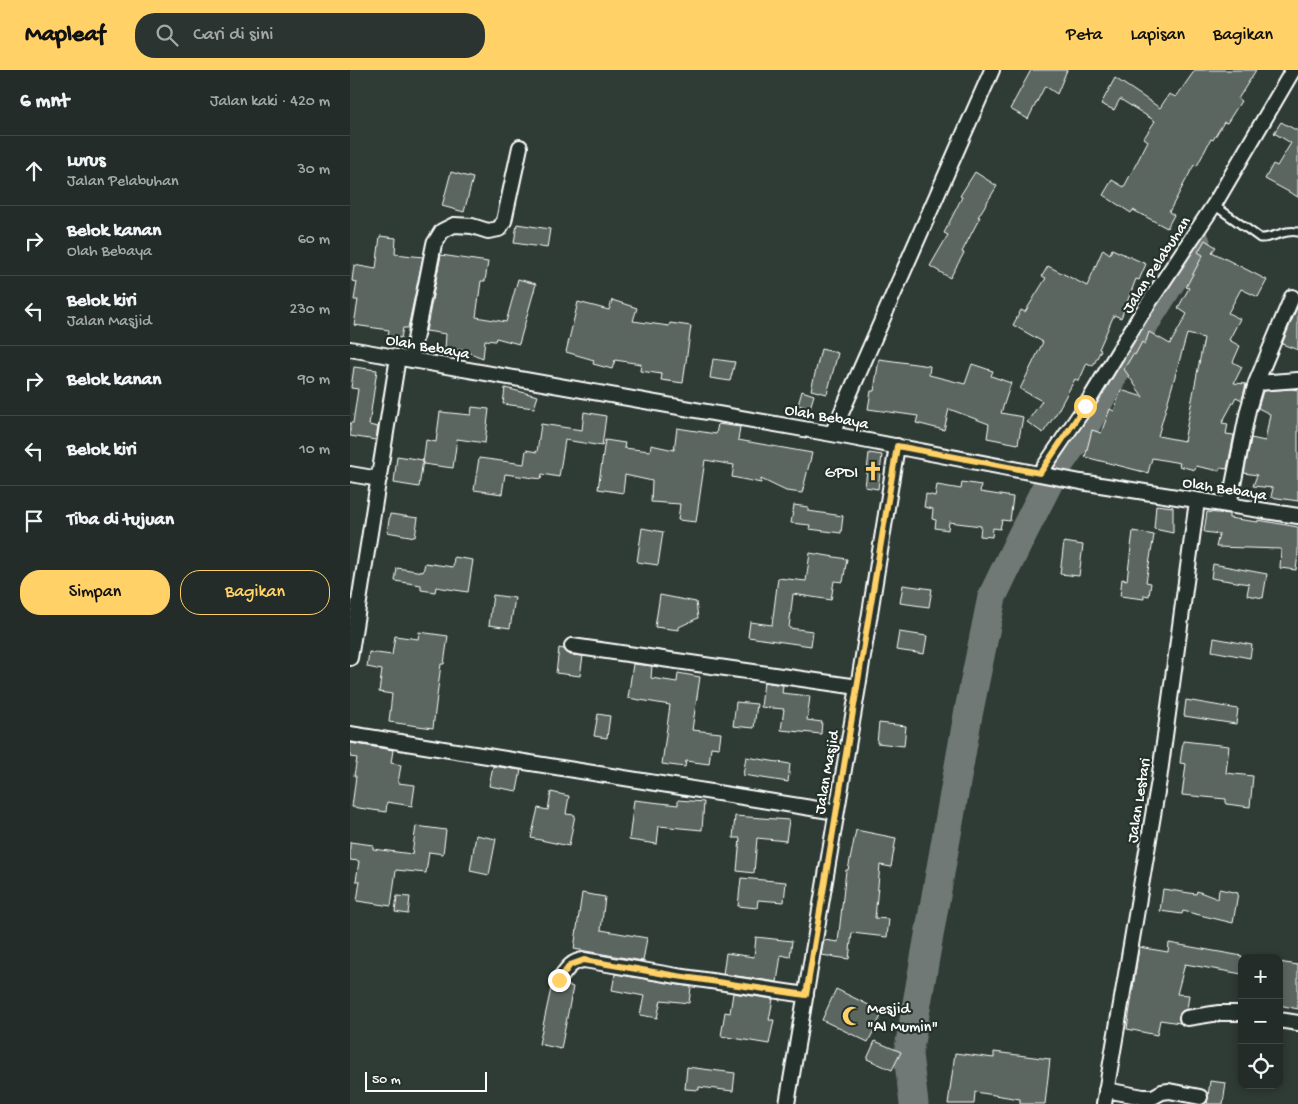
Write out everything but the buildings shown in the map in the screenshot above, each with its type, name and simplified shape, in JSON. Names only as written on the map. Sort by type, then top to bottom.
[{"type":"street","points":[[832,434],[992,70]]},
{"type":"street","name":"Jalan Pelabuhan","points":[[1044,474],[1140,316],[1216,206],[1293,70]]},
{"type":"street","points":[[350,658],[379,479],[405,359],[434,244],[442,231],[454,225],[472,226],[488,230],[498,229],[504,221],[520,147]]},
{"type":"street","points":[[1228,505],[1248,410],[1256,383],[1292,297]]},
{"type":"street","name":"Olah Bebaya","points":[[350,349],[832,434],[1081,482],[1298,516]]},
{"type":"street","points":[[1256,383],[1298,380]]},
{"type":"street","name":"Jalan Masjid","points":[[786,1104],[858,687],[897,446]]},
{"type":"street","points":[[350,474],[379,479]]},
{"type":"street","name":"Jalan Lestari","points":[[1104,1104],[1159,780],[1197,501]]},
{"type":"street","points":[[572,646],[858,687]]},
{"type":"street","points":[[350,734],[836,812]]},
{"type":"street","points":[[559,980],[570,965],[584,960],[806,995]]},
{"type":"street","points":[[1187,1018],[1218,1013],[1238,1013]]},
{"type":"street","points":[[1283,1021],[1298,1023]]},
{"type":"street","points":[[1106,1090],[1143,1097],[1153,1097],[1162,1092],[1169,1091],[1200,1097]]},
{"type":"lane","points":[[1216,206],[1260,238],[1283,232],[1298,232]]},
{"type":"waterway","points":[[914,1104],[908,1054],[968,715],[992,597],[1055,470],[1084,428],[1121,361],[1196,242]]},
{"type":"place","name":"GPDI","points":[[873,471]]},
{"type":"place","name":"Mesjid \"Al Mumin\"","points":[[852,1016]]},
{"type":"route","points":[[559,980],[570,965],[578,960],[584,960],[806,995],[897,446],[1040,473],[1085,406]]}]
